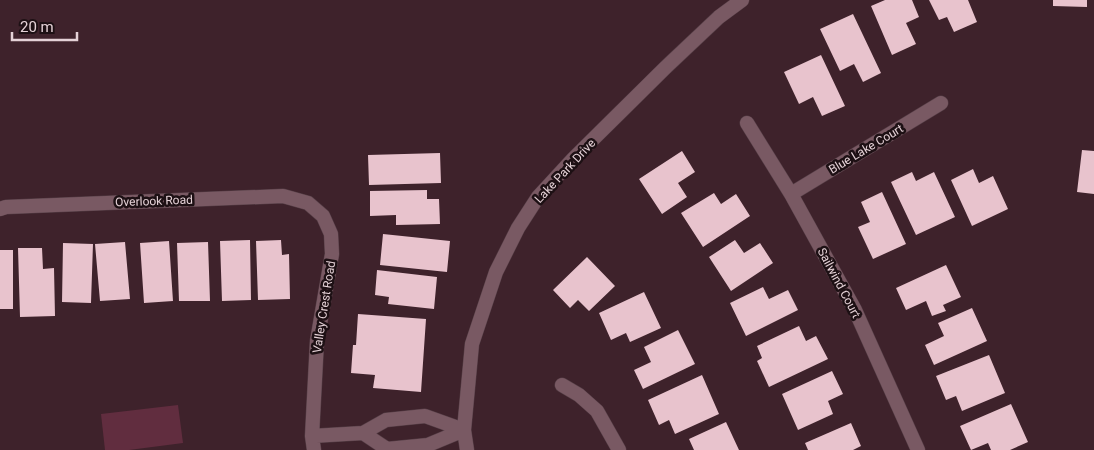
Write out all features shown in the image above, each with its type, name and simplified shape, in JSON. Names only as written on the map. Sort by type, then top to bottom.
[{"type":"street","name":"Lake Park Drive","points":[[467,450],[464,430],[472,344],[496,272],[518,228],[538,197],[573,159],[719,17],[742,0]]},
{"type":"street","name":"Blue Lake Court","points":[[791,194],[941,103]]},
{"type":"street","name":"Sailwind Court","points":[[747,123],[791,194],[855,310],[918,450]]},
{"type":"street","name":"Overlook Road","points":[[0,209],[16,206],[283,196],[308,203]]},
{"type":"street","name":"Valley Crest Road","points":[[308,203],[323,216],[331,234],[332,254],[317,341],[312,436],[314,450]]},
{"type":"street","points":[[562,385],[579,395],[597,411],[619,450]]},
{"type":"street","points":[[312,436],[363,433],[386,420],[425,416],[464,430]]},
{"type":"street","points":[[363,433],[387,449],[428,444],[464,430]]},
{"type":"shaded area","points":[[178,405],[183,443],[129,450],[105,450],[101,414]]},
{"type":"building","points":[[885,0],[912,0],[919,17],[906,23],[916,44],[892,55],[871,6]]},
{"type":"building","points":[[929,0],[968,0],[977,22],[954,32],[947,17],[939,20]]},
{"type":"building","points":[[1053,0],[1087,0],[1087,7],[1053,6]]},
{"type":"building","points":[[853,14],[881,73],[863,82],[854,64],[840,71],[820,29]]},
{"type":"building","points":[[821,55],[845,106],[822,116],[813,97],[799,104],[784,72]]},
{"type":"building","points":[[1082,150],[1094,151],[1094,194],[1077,192]]},
{"type":"building","points":[[682,151],[695,172],[678,183],[687,197],[662,214],[639,179]]},
{"type":"building","points":[[440,153],[441,183],[369,185],[368,155]]},
{"type":"building","points":[[973,169],[979,183],[993,176],[1008,209],[972,226],[951,180]]},
{"type":"building","points":[[912,172],[916,181],[934,172],[955,217],[916,235],[891,182]]},
{"type":"building","points":[[427,190],[427,199],[439,199],[440,224],[396,225],[396,215],[370,216],[370,191]]},
{"type":"building","points":[[882,192],[906,244],[873,259],[858,227],[870,222],[861,202]]},
{"type":"building","points":[[714,193],[721,204],[736,194],[750,216],[703,247],[681,213]]},
{"type":"building","points":[[383,234],[450,241],[447,272],[380,265]]},
{"type":"building","points":[[250,240],[251,300],[222,301],[220,241]]},
{"type":"building","points":[[281,240],[282,255],[289,254],[290,299],[258,300],[256,241]]},
{"type":"building","points":[[735,240],[744,253],[760,243],[773,263],[731,291],[709,257]]},
{"type":"building","points":[[169,241],[173,301],[144,303],[140,243]]},
{"type":"building","points":[[125,242],[130,299],[100,301],[95,244]]},
{"type":"building","points":[[208,242],[210,301],[179,301],[177,243]]},
{"type":"building","points":[[63,243],[93,244],[91,303],[62,302]]},
{"type":"building","points":[[18,248],[42,248],[43,269],[54,268],[55,316],[20,317]]},
{"type":"building","points":[[0,250],[13,250],[13,309],[0,309]]},
{"type":"building","points":[[587,257],[615,286],[589,311],[578,300],[570,308],[553,290]]},
{"type":"building","points":[[946,265],[961,297],[943,305],[946,311],[932,316],[926,301],[906,310],[896,288]]},
{"type":"building","points":[[377,270],[437,277],[434,309],[388,304],[389,297],[375,295]]},
{"type":"building","points":[[763,287],[769,299],[788,290],[798,310],[746,336],[730,303]]},
{"type":"building","points":[[644,292],[661,328],[630,342],[626,333],[611,340],[599,313]]},
{"type":"building","points":[[972,308],[987,341],[934,365],[925,345],[944,336],[938,323]]},
{"type":"building","points":[[358,314],[426,319],[421,392],[373,388],[375,375],[351,373],[353,345],[356,345]]},
{"type":"building","points":[[799,326],[806,341],[816,336],[828,359],[769,387],[757,361],[762,358],[757,346]]},
{"type":"building","points":[[678,330],[695,364],[643,389],[634,370],[651,362],[644,347]]},
{"type":"building","points":[[989,355],[1005,393],[962,411],[956,396],[946,400],[936,376]]},
{"type":"building","points":[[832,371],[843,394],[828,401],[833,414],[798,430],[782,394]]},
{"type":"building","points":[[702,375],[719,414],[675,434],[669,420],[659,425],[648,400]]},
{"type":"building","points":[[1011,404],[1028,442],[1010,450],[991,450],[988,443],[971,450],[960,426]]},
{"type":"building","points":[[726,422],[739,450],[694,450],[689,439]]},
{"type":"building","points":[[851,423],[861,446],[853,450],[808,450],[805,443]]}]
